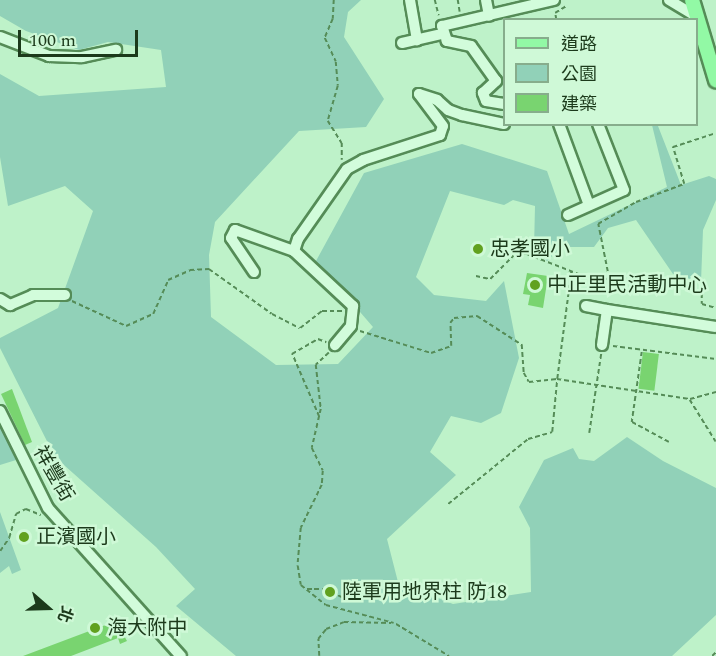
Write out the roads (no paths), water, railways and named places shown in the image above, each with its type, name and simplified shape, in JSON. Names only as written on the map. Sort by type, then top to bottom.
[{"type":"main road","points":[[692,0],[696,16]]},
{"type":"main road","points":[[698,22],[716,80]]},
{"type":"street","points":[[410,0],[417,40]]},
{"type":"street","points":[[486,0],[489,16]]},
{"type":"street","points":[[402,43],[417,40],[462,21],[530,8],[554,0]]},
{"type":"street","points":[[669,0],[696,16]]},
{"type":"street","points":[[530,8],[532,18]]},
{"type":"street","points":[[442,30],[447,41],[471,46],[500,82],[483,93],[486,101],[503,104]]},
{"type":"street","points":[[0,37],[49,56],[82,57],[116,50]]},
{"type":"street","points":[[294,251],[298,239],[347,169],[363,160],[440,135],[443,126],[419,94],[437,100],[448,110],[462,115],[503,124]]},
{"type":"street","points":[[560,126],[589,204]]},
{"type":"street","points":[[568,215],[624,190],[599,126]]},
{"type":"street","points":[[254,272],[231,238],[235,230],[294,251],[352,306],[351,326],[335,345]]},
{"type":"street","points":[[0,299],[10,305],[33,295],[65,295]]},
{"type":"street","points":[[586,306],[716,327]]},
{"type":"street","points":[[602,345],[607,310]]},
{"type":"street","name":"祥豐街","points":[[0,411],[48,508],[181,656]]},
{"type":"place","name":"忠孝國小","points":[[478,249]]},
{"type":"place","name":"中正里民活動中心","points":[[535,285]]},
{"type":"place","name":"正濱國小","points":[[24,537]]},
{"type":"place","name":"陸軍用地界柱 防18","points":[[330,592]]},
{"type":"place","name":"海大附中","points":[[95,628]]}]
